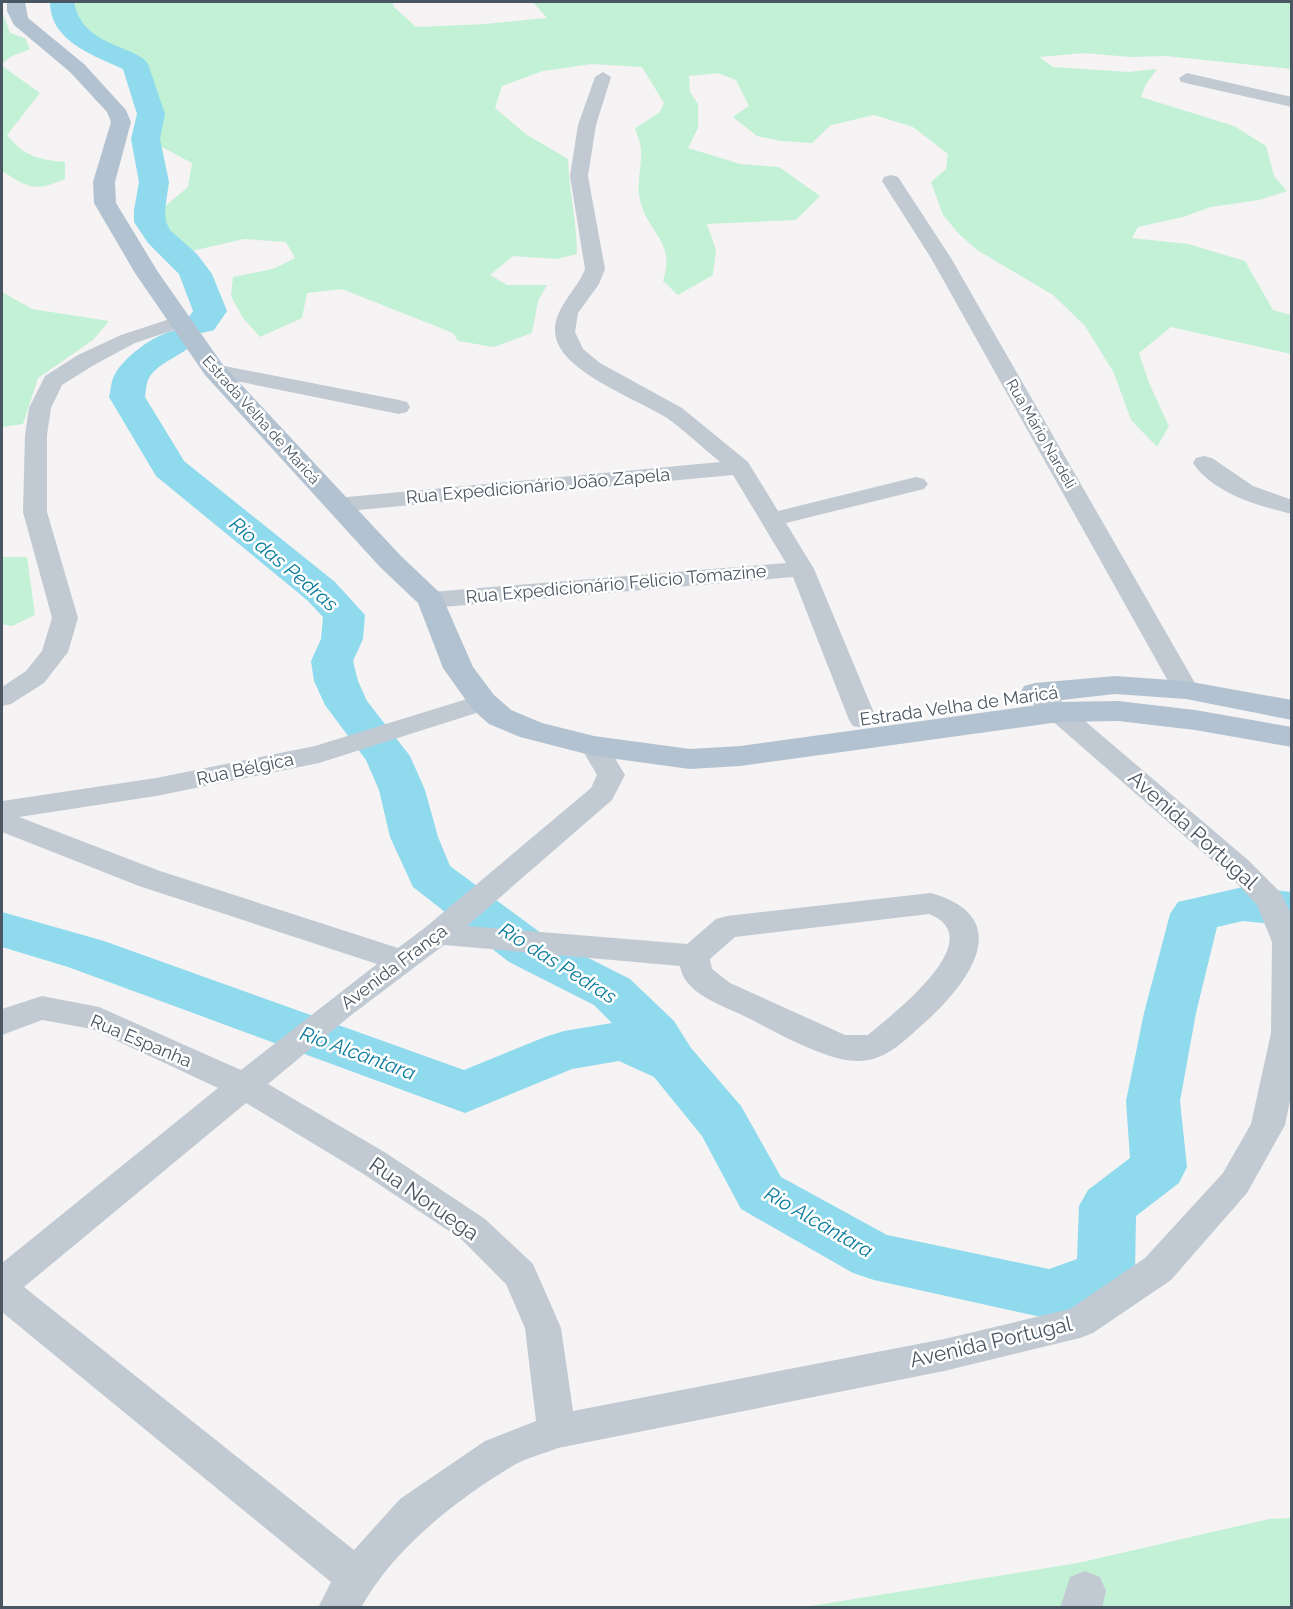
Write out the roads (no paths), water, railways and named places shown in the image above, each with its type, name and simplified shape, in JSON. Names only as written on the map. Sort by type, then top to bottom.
[{"type":"main road","name":"Estrada Velha de Maricá","points":[[16,2],[16,11],[20,21],[77,68],[116,110],[121,122],[104,182],[105,203],[147,273],[214,370],[337,505],[431,600],[458,668],[483,702],[500,717],[531,730],[594,746],[690,759],[731,757],[1047,703],[1115,685],[1186,690],[1292,710]]},
{"type":"main road","name":"Estrada Velha de Maricá","points":[[626,751],[863,720],[1047,703],[1195,720],[1292,737]]},
{"type":"street","points":[[603,77],[586,125],[579,176],[595,269],[589,284],[568,313],[565,332],[574,352],[592,368],[674,413],[740,467],[802,569],[863,720]]},
{"type":"street","points":[[1187,78],[1292,102]]},
{"type":"street","name":"Rua Mário Nardeli","points":[[891,181],[941,258],[1186,690]]},
{"type":"street","points":[[2,698],[35,677],[55,652],[65,618],[35,512],[36,435],[40,408],[53,381],[86,360],[128,339],[182,321]]},
{"type":"street","points":[[214,370],[399,407]]},
{"type":"street","points":[[1204,463],[1230,485],[1261,499],[1292,507]]},
{"type":"street","name":"Rua Expedicionário João Zapela","points":[[337,505],[740,467]]},
{"type":"street","points":[[773,519],[916,484]]},
{"type":"street","name":"Rua Expedicionário Felicio Tomazine","points":[[431,600],[802,569]]},
{"type":"street","name":"Rua Bélgica","points":[[2,810],[156,787],[319,754],[483,702]]},
{"type":"street","name":"Avenida Portugal","points":[[347,1592],[414,1512],[499,1453],[556,1431],[932,1358],[1080,1322],[1158,1269],[1234,1183],[1268,1125],[1289,1033],[1287,942],[1270,900],[1238,867],[1047,703]]},
{"type":"street","name":"Avenida França","points":[[2,1284],[339,1008],[438,934],[602,793],[611,775],[594,746]]},
{"type":"street","points":[[2,820],[84,855],[240,909],[401,960]]},
{"type":"street","points":[[438,934],[555,946],[694,956],[727,927],[931,903],[957,917],[964,936],[962,955],[954,970],[927,1003],[879,1044],[862,1048],[840,1047],[719,991],[697,974],[694,956]]},
{"type":"street","name":"Rua Espanha","points":[[2,1023],[15,1016],[42,1008],[99,1019],[244,1086]]},
{"type":"street","name":"Rua Noruega","points":[[244,1086],[374,1162],[473,1229],[520,1275],[543,1328],[556,1431]]},
{"type":"street","points":[[2,1291],[347,1592]]},
{"type":"waterway","name":"Rio das Pedras","points":[[62,2],[63,14],[68,25],[77,34],[100,48],[135,64],[151,114],[146,132],[146,145],[154,182],[149,210],[150,222],[159,236],[186,261],[200,281],[210,311],[202,323]]},
{"type":"waterway","name":"Rio das Pedras","points":[[181,338],[151,356],[131,376],[127,397],[169,468],[321,591],[344,615],[342,639],[332,661],[336,681],[347,705],[387,756],[402,790],[414,837],[430,875],[527,949],[612,992],[655,1035],[670,1059]]},
{"type":"waterway","name":"Rio Alcântara","points":[[2,929],[86,954],[465,1092],[564,1051],[623,1041],[673,1063],[722,1121],[761,1193],[874,1256],[1050,1294],[1106,1273],[1108,1206],[1159,1167],[1153,1101],[1170,1013],[1195,914],[1243,904],[1292,909]]}]
